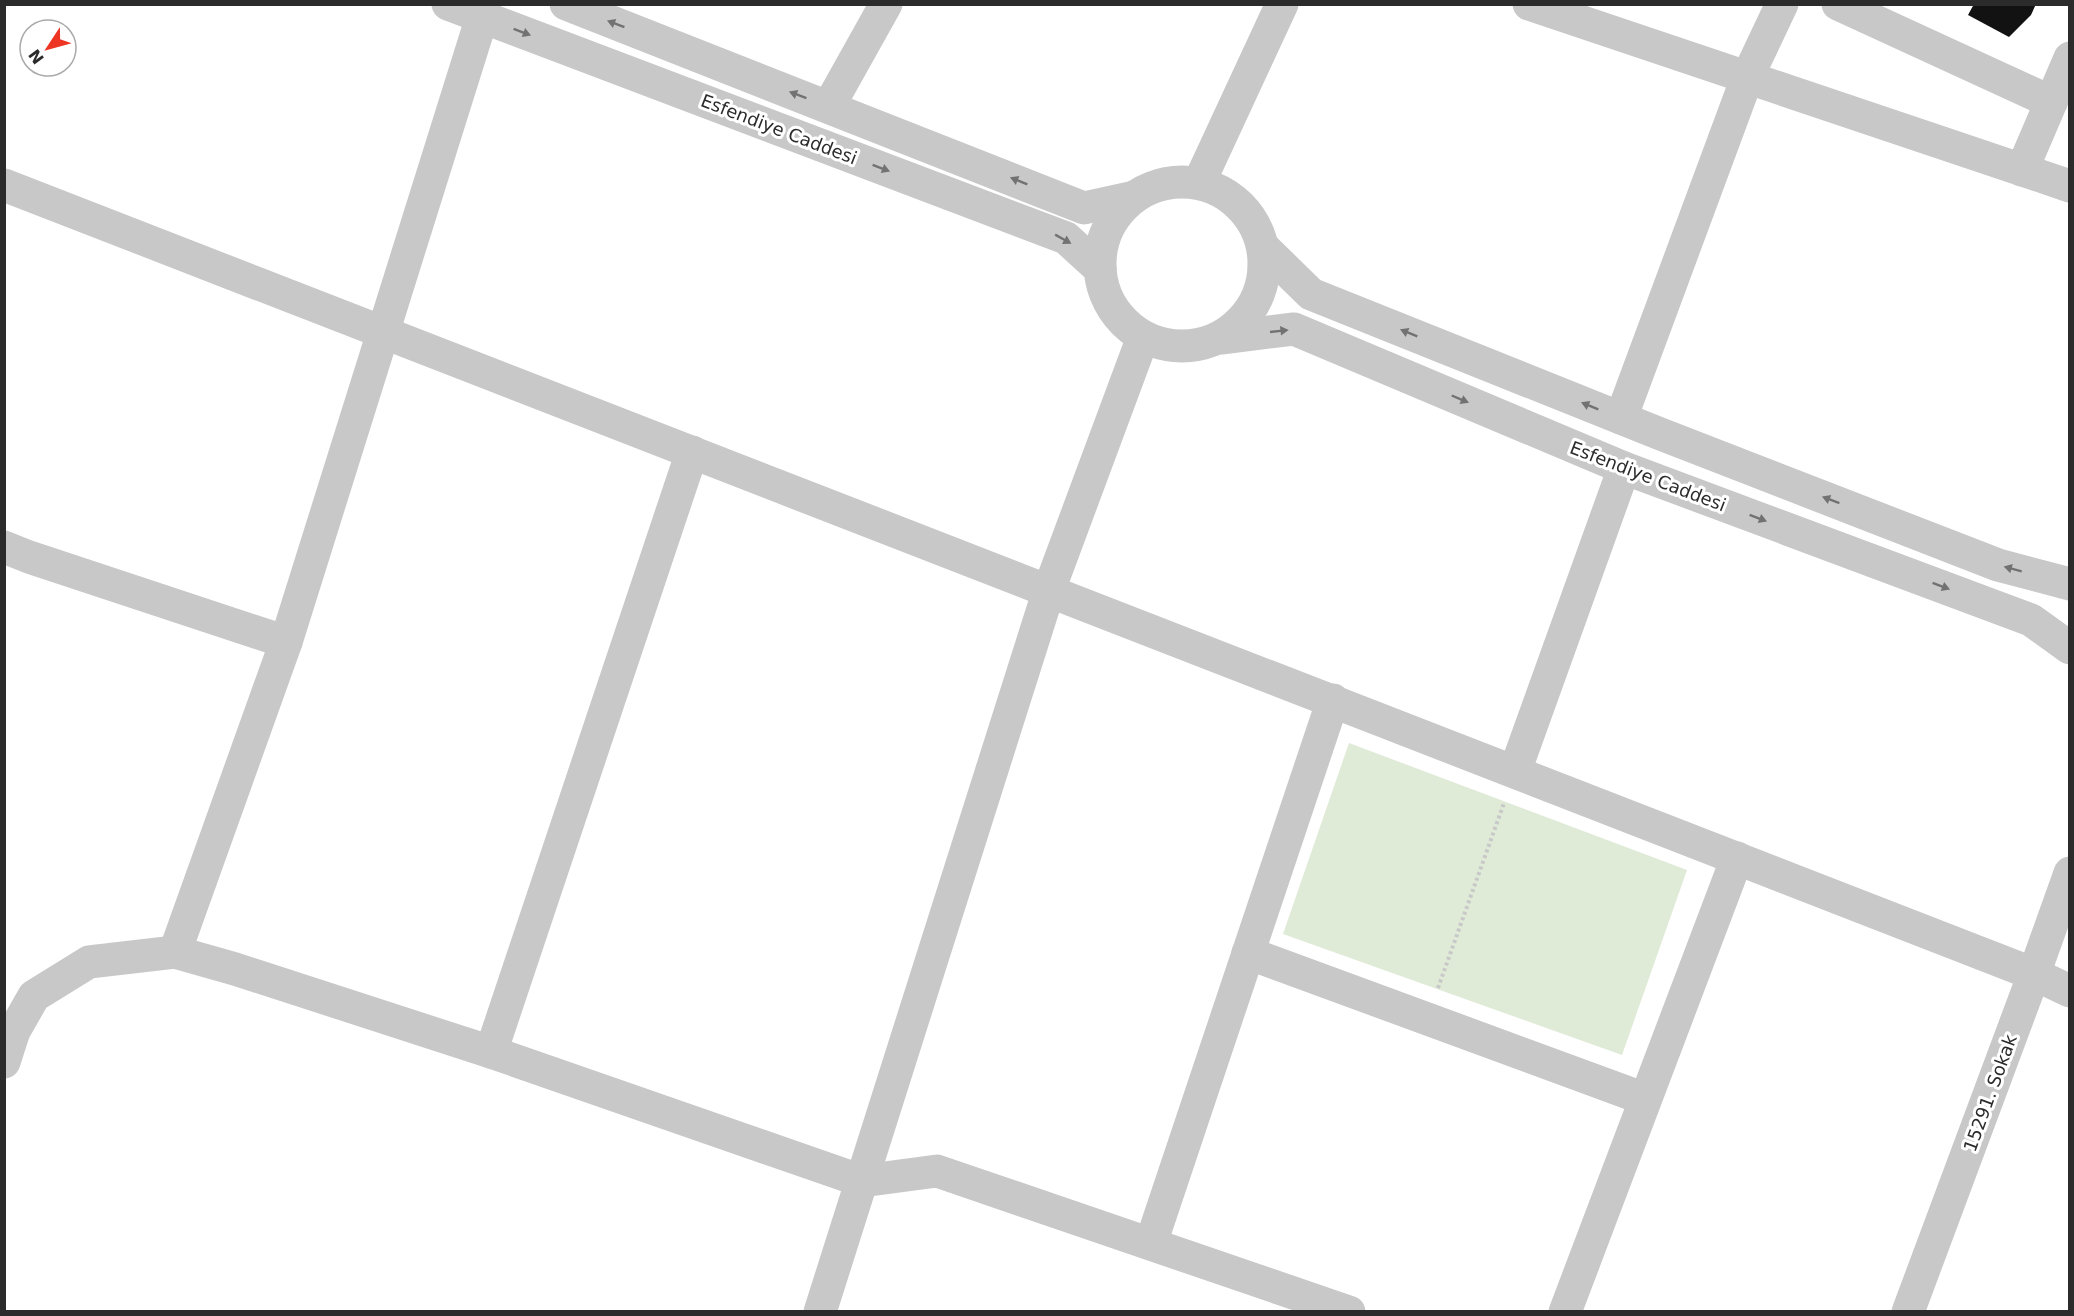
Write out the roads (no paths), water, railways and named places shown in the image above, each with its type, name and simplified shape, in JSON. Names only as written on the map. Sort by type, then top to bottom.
[{"type":"street","name":"Esfendiye Caddesi","points":[[448,4],[486,11],[1066,238],[1100,269]]},
{"type":"street","points":[[566,4],[1084,208],[1134,196],[1154,186],[1176,182],[1198,183],[1221,191],[1240,206],[1255,225],[1263,247],[1264,274],[1257,299],[1242,322],[1221,338],[1195,346],[1169,346],[1143,337],[1121,320],[1106,296],[1100,269],[1103,242],[1115,216],[1134,196]]},
{"type":"street","points":[[829,106],[886,4]]},
{"type":"street","points":[[1198,183],[1282,4]]},
{"type":"street","points":[[1529,4],[2070,186]]},
{"type":"street","points":[[1621,418],[1747,78],[1782,4]]},
{"type":"street","points":[[1838,4],[2051,102]]},
{"type":"street","points":[[174,952],[286,642],[382,331],[486,11]]},
{"type":"street","points":[[2022,170],[2070,58]]},
{"type":"street","points":[[4,185],[1515,771],[2034,974],[2070,991]]},
{"type":"street","points":[[1263,247],[1311,294],[1998,565],[2070,584]]},
{"type":"street","name":"Esfendiye Caddesi","points":[[1221,338],[1294,329],[1624,468],[2031,620],[2070,648]]},
{"type":"street","points":[[820,1311],[1049,590],[1143,337]]},
{"type":"street","points":[[491,1052],[692,452]]},
{"type":"street","points":[[1515,771],[1624,468]]},
{"type":"street","points":[[4,547],[286,642]]},
{"type":"street","points":[[1151,1243],[1333,700]]},
{"type":"street","points":[[1565,1311],[1737,858]]},
{"type":"street","name":"15291. Sokak","points":[[1908,1311],[2070,873]]},
{"type":"street","points":[[4,1062],[9,1030],[34,996],[89,962],[174,952],[235,969],[491,1052],[862,1181],[937,1172],[1349,1311]]},
{"type":"street","points":[[1248,953],[1646,1099]]}]
